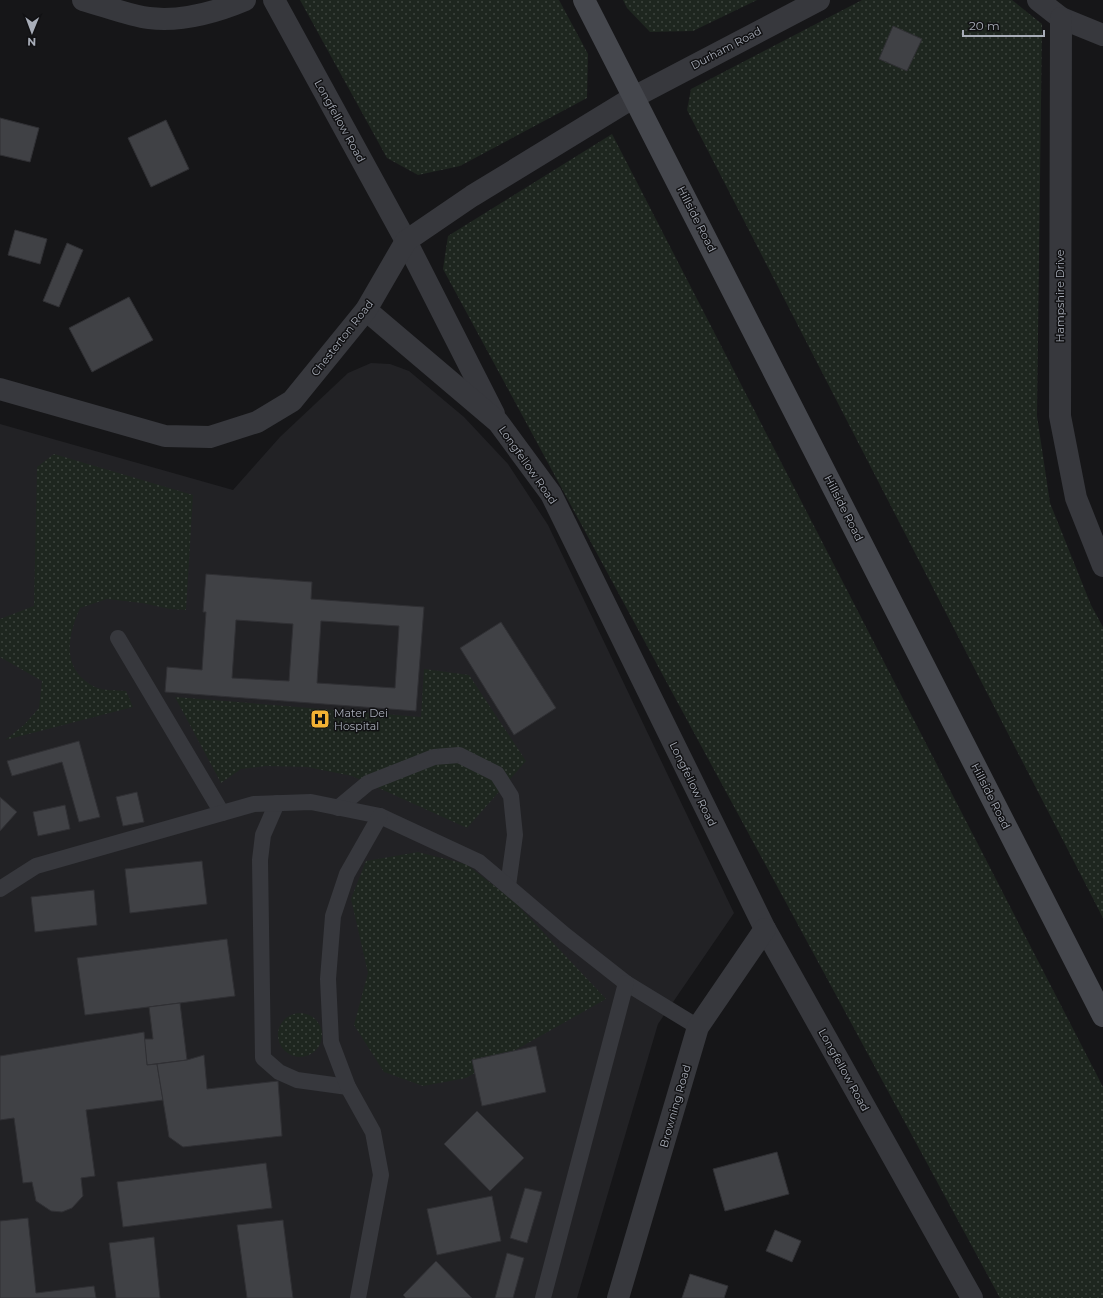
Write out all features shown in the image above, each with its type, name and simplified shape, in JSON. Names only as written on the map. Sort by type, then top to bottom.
[{"type":"main road","name":"Hillside Road","points":[[584,0],[1103,1016]]},
{"type":"street","points":[[83,0],[148,18],[155,18],[191,16],[221,10],[245,0]]},
{"type":"street","name":"Longfellow Road","points":[[274,0],[406,241],[498,422],[551,494],[764,929],[972,1298]]},
{"type":"street","name":"Durham Road","points":[[634,97],[818,0]]},
{"type":"street","points":[[1038,0],[1061,18],[1103,35]]},
{"type":"street","name":"Hampshire Drive","points":[[1061,18],[1060,416],[1076,498],[1103,566]]},
{"type":"street","name":"Chesterton Road","points":[[0,389],[165,436],[210,437],[257,422],[292,401],[366,310],[406,241],[472,196],[634,97]]},
{"type":"street","name":"Longfellow Road","points":[[366,310],[498,422]]},
{"type":"street","name":"Browning Road","points":[[618,1298],[698,1027],[764,929]]},
{"type":"lane","points":[[118,638],[222,813]]},
{"type":"lane","points":[[338,808],[368,783],[434,757],[459,755],[497,774],[511,796],[514,835],[508,886]]},
{"type":"lane","points":[[0,889],[36,866],[254,804],[311,802],[380,816],[479,862],[626,983],[698,1027]]},
{"type":"lane","points":[[277,804],[263,835],[260,860],[263,1058],[279,1072],[297,1080],[348,1087]]},
{"type":"lane","points":[[358,1298],[382,1175],[373,1132],[348,1087],[331,1042],[328,979],[333,916],[347,874],[380,816]]},
{"type":"lane","points":[[543,1298],[626,983]]},
{"type":"shaded area","points":[[300,0],[559,0],[588,54],[587,98],[460,166],[418,175],[387,158]]},
{"type":"shaded area","points":[[623,0],[757,0],[693,31],[650,32],[627,8]]},
{"type":"shaded area","points":[[862,0],[1012,0],[1042,24],[1037,416],[1050,503],[1091,605],[1103,627],[1103,918],[687,110],[691,89]]},
{"type":"shaded area","points":[[612,134],[1103,1087],[1103,1298],[1000,1298],[443,269],[448,236]]},
{"type":"shaded area","name":"Mater Dei Hospital","points":[[371,363],[390,364],[409,371],[464,417],[508,464],[548,525],[734,913],[658,1024],[577,1298],[0,1298],[0,424],[233,490],[280,437],[348,373]]},
{"type":"shaded area","points":[[54,454],[193,495],[186,610],[170,609],[142,603],[107,599],[80,608],[72,630],[70,641],[70,652],[76,672],[84,680],[95,687],[106,690],[126,691],[133,707],[5,740],[24,725],[39,708],[42,681],[0,657],[0,619],[34,606],[37,467]]},
{"type":"shaded area","points":[[424,669],[469,675],[526,761],[467,828],[352,776],[307,767],[266,766],[241,769],[221,783],[175,697],[421,717]]},
{"type":"shaded area","points":[[418,852],[466,864],[514,901],[606,999],[466,1078],[423,1086],[384,1072],[354,1025],[368,973],[351,899],[366,861]]},
{"type":"shaded area","points":[[300,1013],[312,1017],[318,1023],[322,1035],[318,1047],[312,1053],[300,1057],[288,1053],[282,1047],[278,1035],[282,1023],[288,1017]]},
{"type":"building","points":[[893,26],[922,39],[907,71],[879,59]]},
{"type":"building","points":[[0,118],[39,128],[30,162],[0,155]]},
{"type":"building","points":[[166,120],[189,169],[151,187],[128,138]]},
{"type":"building","points":[[15,230],[47,239],[40,264],[8,255]]},
{"type":"building","points":[[67,243],[83,250],[59,307],[43,301]]},
{"type":"building","points":[[129,297],[153,340],[92,372],[69,328]]},
{"type":"building","points":[[206,574],[312,582],[311,599],[424,607],[416,711],[165,692],[167,667],[202,670],[206,612],[203,612]],"holes":[[[236,620],[293,624],[289,681],[232,678]],[[321,621],[399,626],[395,688],[317,683]]]},
{"type":"building","points":[[501,622],[556,708],[514,735],[460,648]]},
{"type":"building","points":[[79,741],[100,817],[79,822],[62,762],[12,776],[7,761]]},
{"type":"building","points":[[137,792],[144,822],[123,826],[116,797]]},
{"type":"building","points":[[0,797],[17,812],[0,831]]},
{"type":"building","points":[[65,805],[70,829],[38,836],[33,812]]},
{"type":"building","points":[[202,861],[207,904],[130,913],[125,869]]},
{"type":"building","points":[[94,890],[97,925],[35,932],[31,897]]},
{"type":"building","points":[[227,939],[235,996],[85,1015],[77,958]]},
{"type":"building","points":[[180,1003],[187,1060],[147,1065],[144,1039],[153,1039],[149,1007]]},
{"type":"building","points":[[144,1032],[147,1065],[157,1064],[163,1100],[86,1110],[95,1176],[81,1178],[83,1196],[72,1208],[62,1212],[51,1211],[36,1201],[32,1182],[23,1183],[14,1118],[0,1120],[0,1056]]},
{"type":"building","points":[[536,1046],[546,1092],[482,1106],[472,1060]]},
{"type":"building","points":[[204,1055],[207,1089],[278,1081],[282,1136],[183,1147],[169,1137],[157,1064],[187,1060]]},
{"type":"building","points":[[477,1111],[524,1158],[490,1191],[444,1144]]},
{"type":"building","points":[[777,1152],[789,1194],[725,1211],[713,1169]]},
{"type":"building","points":[[266,1163],[272,1208],[123,1227],[117,1182]]},
{"type":"building","points":[[525,1188],[542,1192],[527,1243],[510,1238]]},
{"type":"building","points":[[492,1196],[501,1241],[437,1255],[427,1209]]},
{"type":"building","points":[[28,1218],[36,1293],[94,1286],[96,1298],[0,1298],[0,1221]]},
{"type":"building","points":[[283,1220],[293,1298],[247,1298],[237,1225]]},
{"type":"building","points":[[775,1230],[801,1241],[792,1262],[766,1251]]},
{"type":"building","points":[[154,1237],[160,1298],[116,1298],[109,1243]]},
{"type":"building","points":[[507,1253],[524,1258],[513,1298],[495,1298]]},
{"type":"building","points":[[436,1261],[472,1298],[406,1298],[403,1295]]},
{"type":"building","points":[[690,1274],[728,1286],[724,1298],[682,1298]]},
{"type":"place","name":"Mater Dei Hospital","points":[[320,719]]}]
